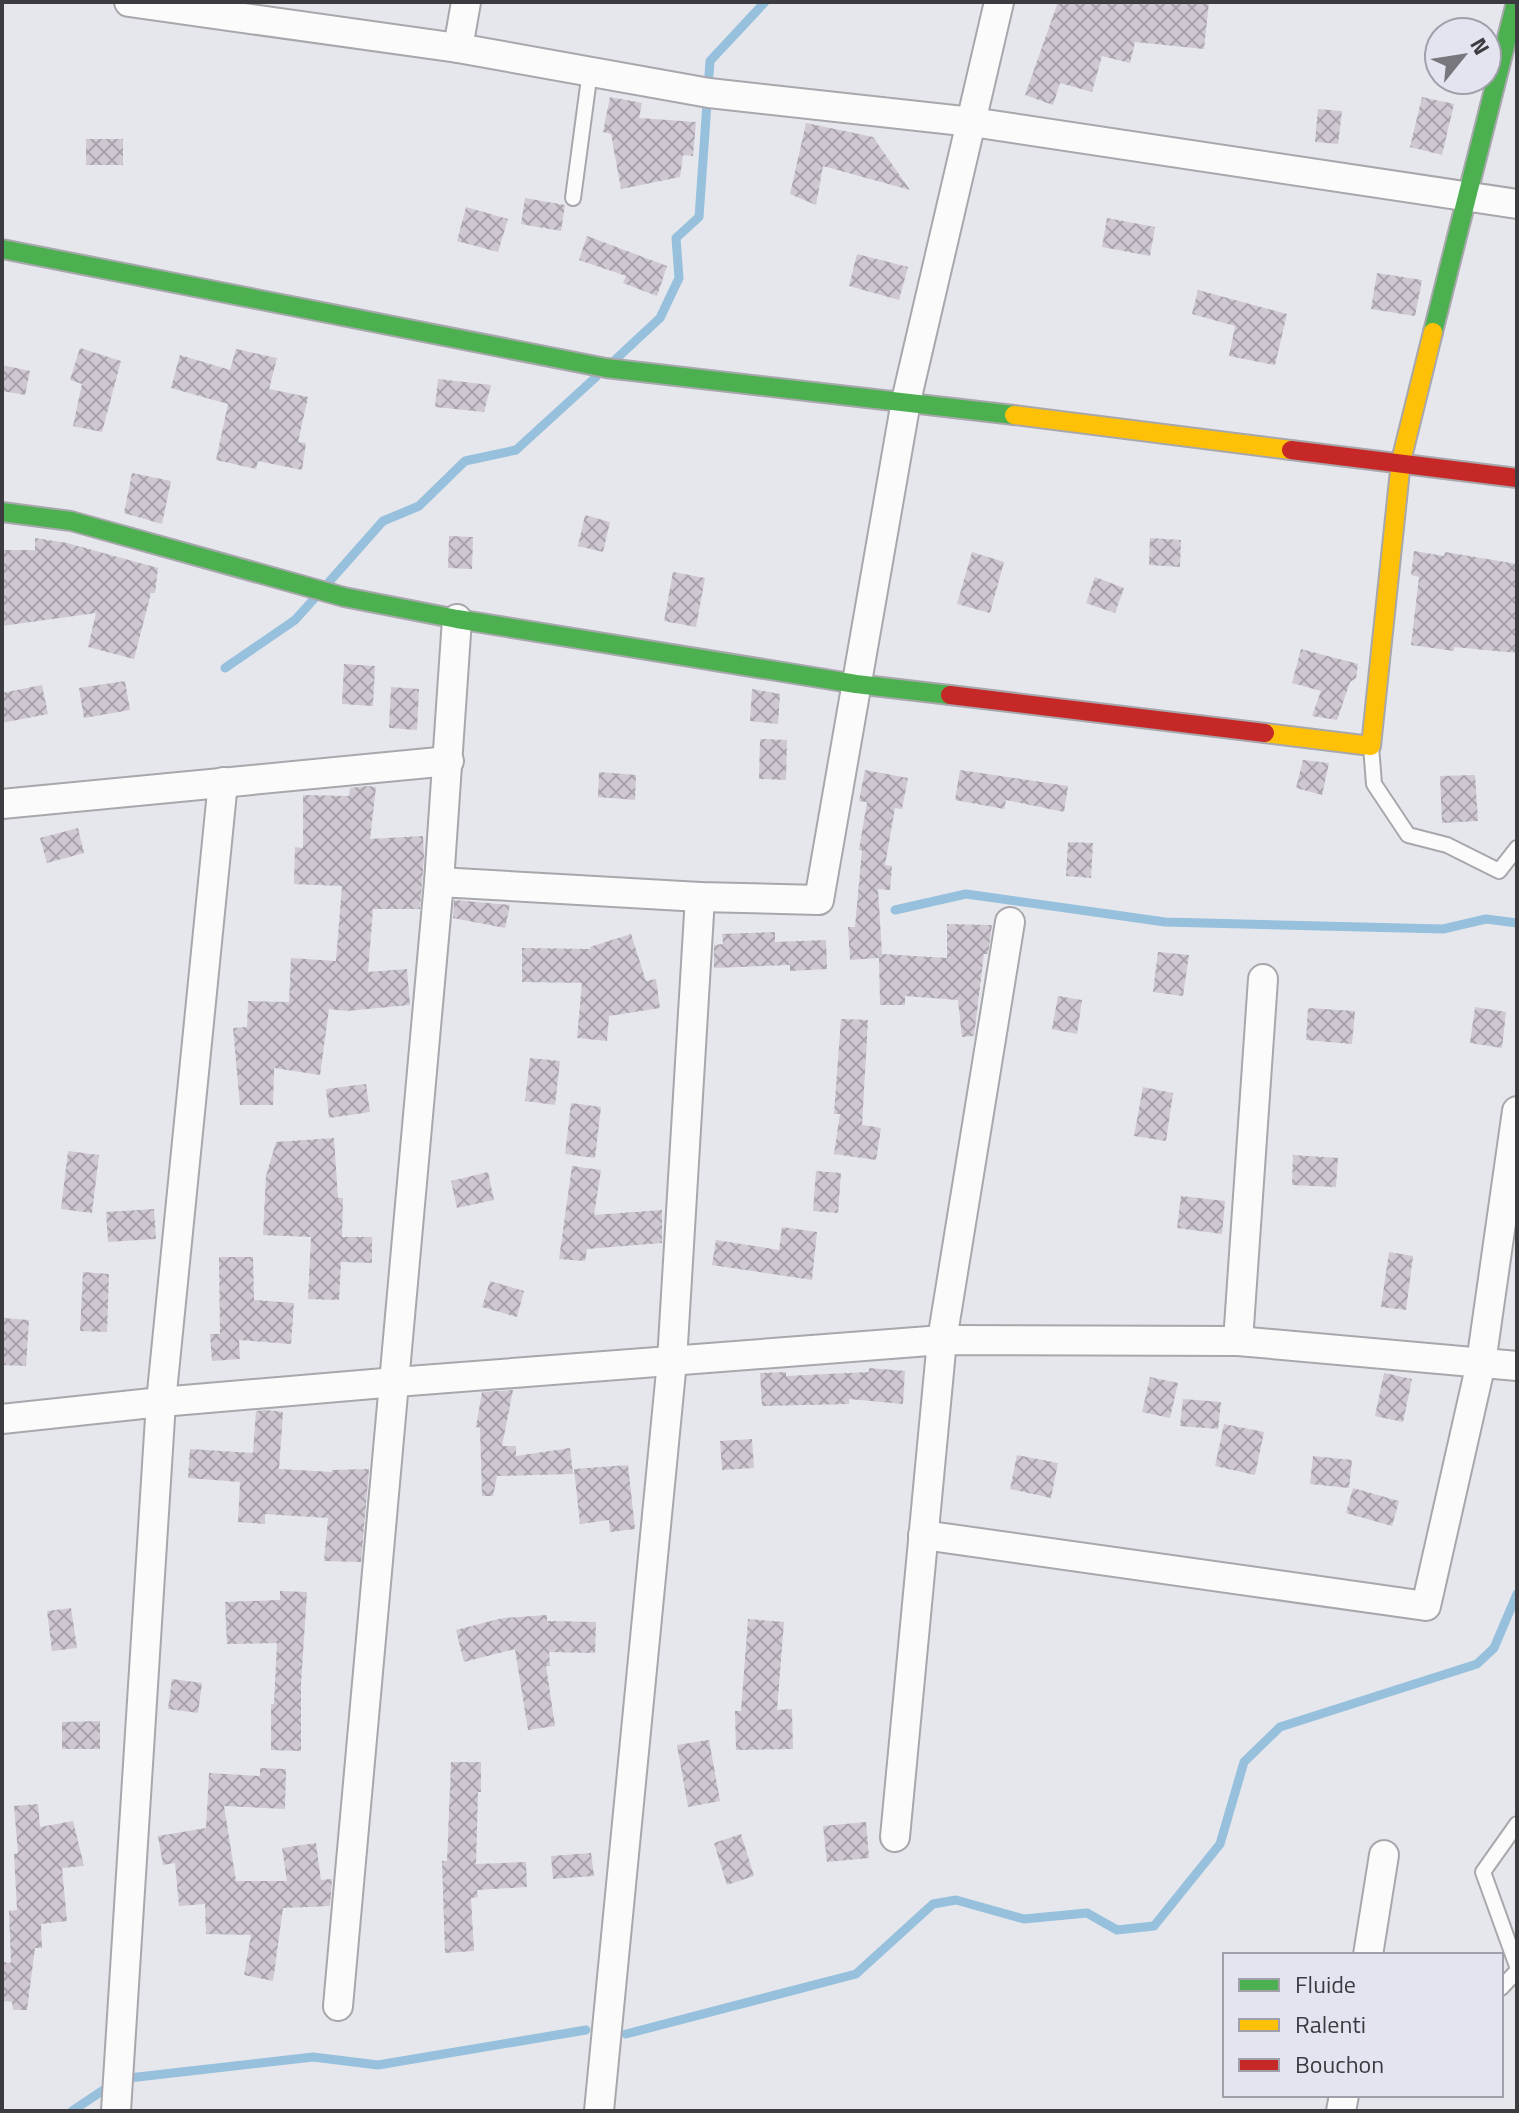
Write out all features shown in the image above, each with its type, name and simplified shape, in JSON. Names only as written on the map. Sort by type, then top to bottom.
[{"type":"street","points":[[129,2],[458,48],[709,93],[972,122],[1517,204]]},
{"type":"street","points":[[458,48],[466,2]]},
{"type":"street","points":[[439,882],[700,897],[819,900],[906,401],[999,2]]},
{"type":"street","points":[[2,512],[71,521],[344,597],[457,619],[856,684],[1371,746],[1401,461],[1516,2]]},
{"type":"street","points":[[2,249],[606,368],[906,401],[1517,478]]},
{"type":"street","points":[[338,2006],[439,882],[457,619]]},
{"type":"street","points":[[2,804],[449,761]]},
{"type":"street","points":[[116,2111],[161,1402],[223,782]]},
{"type":"street","points":[[599,2111],[672,1361],[700,897]]},
{"type":"street","points":[[895,1837],[942,1340],[1010,922]]},
{"type":"street","points":[[1238,1341],[1263,979]]},
{"type":"street","points":[[923,1535],[1426,1606],[1481,1363],[1517,1111]]},
{"type":"street","points":[[2,1419],[396,1382],[942,1340],[1238,1341],[1517,1366]]},
{"type":"street","points":[[1368,1953],[1384,1855]]},
{"type":"lane","points":[[573,198],[590,71]]},
{"type":"lane","points":[[1371,746],[1374,784],[1408,835],[1447,845],[1499,871],[1517,848]]},
{"type":"lane","points":[[1503,1986],[1517,1969],[1483,1872],[1517,1824]]},
{"type":"building","points":[[1058,2],[1209,2],[1204,49],[1135,42],[1130,63],[1102,56],[1092,92],[1060,83],[1053,105],[1025,95]]},
{"type":"building","points":[[610,97],[642,103],[639,118],[696,122],[693,156],[683,155],[680,177],[621,189],[611,134],[603,132]]},
{"type":"building","points":[[1422,97],[1454,104],[1442,155],[1410,147]]},
{"type":"building","points":[[1318,109],[1342,111],[1338,144],[1315,142]]},
{"type":"building","points":[[806,123],[873,137],[910,190],[823,166],[816,205],[790,194]]},
{"type":"building","points":[[86,139],[123,139],[123,165],[86,165]]},
{"type":"building","points":[[525,198],[565,205],[561,231],[521,224]]},
{"type":"building","points":[[466,207],[508,219],[498,252],[457,241]]},
{"type":"building","points":[[1107,218],[1155,227],[1150,256],[1102,247]]},
{"type":"building","points":[[587,236],[667,266],[657,296],[623,283],[626,276],[579,260]]},
{"type":"building","points":[[857,254],[908,267],[899,300],[849,286]]},
{"type":"building","points":[[1377,273],[1422,280],[1415,316],[1371,309]]},
{"type":"building","points":[[1198,290],[1287,314],[1275,365],[1229,356],[1235,326],[1192,314]]},
{"type":"building","points":[[80,348],[121,361],[102,432],[73,426],[82,384],[70,380]]},
{"type":"building","points":[[236,349],[277,358],[269,389],[308,397],[298,442],[306,443],[302,470],[258,461],[256,469],[216,460],[228,404],[171,388],[180,355],[230,370]]},
{"type":"building","points":[[2,365],[30,371],[25,395],[2,391]]},
{"type":"building","points":[[438,379],[491,385],[484,412],[435,407]]},
{"type":"building","points":[[132,473],[171,481],[162,524],[124,513]]},
{"type":"building","points":[[585,515],[610,522],[603,552],[578,546]]},
{"type":"building","points":[[449,536],[473,537],[472,569],[448,568]]},
{"type":"building","points":[[35,538],[67,543],[158,568],[155,593],[151,593],[134,659],[88,647],[96,613],[2,626],[2,550],[35,550]]},
{"type":"building","points":[[1150,538],[1181,540],[1180,567],[1149,565]]},
{"type":"building","points":[[1414,551],[1444,556],[1445,552],[1517,564],[1517,653],[1454,647],[1454,651],[1411,645],[1419,577],[1411,575]]},
{"type":"building","points":[[972,552],[1004,562],[990,613],[957,604]]},
{"type":"building","points":[[673,572],[705,578],[696,627],[664,621]]},
{"type":"building","points":[[1095,577],[1124,588],[1115,613],[1086,603]]},
{"type":"building","points":[[1301,649],[1358,664],[1356,678],[1350,682],[1337,720],[1312,716],[1321,691],[1292,683]]},
{"type":"building","points":[[344,664],[375,666],[373,706],[342,704]]},
{"type":"building","points":[[125,681],[130,710],[84,718],[79,688]]},
{"type":"building","points":[[42,685],[48,714],[2,723],[2,693]]},
{"type":"building","points":[[391,687],[419,689],[417,730],[389,728]]},
{"type":"building","points":[[752,689],[780,694],[778,724],[750,721]]},
{"type":"building","points":[[760,739],[787,740],[786,780],[759,779]]},
{"type":"building","points":[[1303,760],[1329,763],[1322,795],[1296,788]]},
{"type":"building","points":[[865,770],[908,778],[902,809],[895,808],[885,865],[892,866],[890,890],[878,889],[882,954],[947,958],[947,924],[992,925],[988,954],[984,954],[974,1036],[962,1037],[958,1000],[905,996],[905,1005],[880,1005],[879,958],[850,960],[848,927],[855,927],[862,850],[859,850],[867,802],[859,801]]},
{"type":"building","points":[[960,770],[1068,786],[1064,812],[1006,800],[1004,809],[955,800]]},
{"type":"building","points":[[599,772],[636,775],[635,800],[598,797]]},
{"type":"building","points":[[1475,775],[1478,821],[1442,823],[1440,776]]},
{"type":"building","points":[[376,787],[370,839],[423,836],[420,909],[373,909],[368,972],[407,969],[410,1005],[347,1011],[329,1009],[320,1075],[274,1068],[273,1105],[240,1105],[233,1028],[247,1027],[248,1001],[289,1002],[291,958],[336,961],[342,886],[294,884],[295,847],[303,848],[303,795],[349,796],[350,788]]},
{"type":"building","points":[[78,828],[84,853],[47,863],[40,838]]},
{"type":"building","points":[[1068,842],[1093,843],[1091,878],[1066,876]]},
{"type":"building","points":[[454,900],[510,905],[505,928],[453,918]]},
{"type":"building","points":[[775,932],[775,942],[826,940],[827,969],[790,971],[790,965],[714,968],[714,945],[723,944],[722,934]]},
{"type":"building","points":[[631,934],[646,981],[656,979],[660,1008],[609,1016],[607,1041],[577,1038],[582,983],[522,982],[522,948],[591,949]]},
{"type":"building","points":[[1158,952],[1189,955],[1183,996],[1153,992]]},
{"type":"building","points":[[1058,996],[1082,1000],[1077,1034],[1052,1029]]},
{"type":"building","points":[[1475,1007],[1506,1012],[1502,1048],[1470,1043]]},
{"type":"building","points":[[1308,1008],[1355,1011],[1352,1044],[1306,1040]]},
{"type":"building","points":[[841,1019],[868,1020],[862,1125],[881,1128],[876,1160],[834,1154],[840,1114],[834,1114]]},
{"type":"building","points":[[530,1058],[560,1061],[555,1105],[525,1101]]},
{"type":"building","points":[[366,1084],[370,1112],[329,1118],[326,1089]]},
{"type":"building","points":[[1143,1087],[1173,1093],[1166,1141],[1134,1136]]},
{"type":"building","points":[[571,1103],[601,1107],[595,1158],[565,1154]]},
{"type":"building","points":[[334,1138],[338,1198],[343,1198],[342,1237],[372,1237],[372,1263],[341,1262],[339,1300],[308,1299],[311,1237],[263,1235],[266,1176],[276,1142]]},
{"type":"building","points":[[68,1151],[99,1155],[92,1213],[61,1209]]},
{"type":"building","points":[[1293,1155],[1338,1158],[1336,1187],[1292,1185]]},
{"type":"building","points":[[572,1166],[601,1170],[594,1215],[662,1210],[662,1243],[587,1249],[585,1261],[559,1259]]},
{"type":"building","points":[[816,1171],[841,1173],[838,1213],[813,1211]]},
{"type":"building","points":[[488,1172],[494,1200],[457,1208],[451,1181]]},
{"type":"building","points":[[1181,1196],[1225,1201],[1222,1234],[1177,1228]]},
{"type":"building","points":[[154,1209],[156,1239],[108,1242],[106,1212]]},
{"type":"building","points":[[782,1227],[817,1232],[812,1280],[712,1265],[716,1240],[779,1250]]},
{"type":"building","points":[[1389,1252],[1413,1256],[1406,1310],[1381,1307]]},
{"type":"building","points":[[219,1257],[253,1257],[254,1300],[294,1303],[291,1344],[239,1340],[240,1359],[212,1361],[210,1334],[220,1334]]},
{"type":"building","points":[[83,1272],[109,1274],[107,1332],[80,1331]]},
{"type":"building","points":[[490,1281],[524,1291],[517,1317],[482,1307]]},
{"type":"building","points":[[2,1318],[29,1320],[26,1366],[2,1365]]},
{"type":"building","points":[[869,1368],[905,1371],[903,1404],[849,1399],[849,1404],[762,1406],[760,1373],[786,1372],[786,1376],[869,1372]]},
{"type":"building","points":[[1384,1373],[1412,1379],[1403,1422],[1375,1416]]},
{"type":"building","points":[[1150,1377],[1178,1383],[1170,1418],[1142,1412]]},
{"type":"building","points":[[513,1390],[502,1446],[516,1446],[516,1456],[570,1448],[573,1474],[497,1476],[493,1496],[482,1496],[480,1428],[476,1427],[482,1392]]},
{"type":"building","points":[[1183,1399],[1221,1402],[1218,1429],[1180,1426]]},
{"type":"building","points":[[256,1411],[283,1412],[279,1469],[332,1472],[369,1469],[361,1562],[324,1561],[328,1518],[265,1514],[265,1524],[238,1522],[240,1482],[188,1478],[190,1449],[253,1453]]},
{"type":"building","points":[[1224,1424],[1264,1432],[1255,1475],[1215,1466]]},
{"type":"building","points":[[752,1439],[754,1468],[722,1470],[720,1441]]},
{"type":"building","points":[[1017,1455],[1058,1463],[1051,1498],[1010,1489]]},
{"type":"building","points":[[1313,1456],[1352,1460],[1349,1488],[1310,1484]]},
{"type":"building","points":[[628,1465],[635,1529],[610,1532],[609,1520],[580,1524],[574,1469]]},
{"type":"building","points":[[1353,1488],[1399,1501],[1392,1526],[1346,1513]]},
{"type":"building","points":[[280,1591],[307,1592],[301,1684],[301,1751],[271,1750],[271,1704],[274,1704],[277,1643],[227,1644],[225,1602],[280,1600]]},
{"type":"building","points":[[71,1608],[77,1648],[52,1651],[47,1611]]},
{"type":"building","points":[[547,1615],[547,1621],[596,1622],[595,1653],[549,1652],[550,1666],[546,1666],[555,1726],[528,1730],[515,1649],[464,1662],[456,1630],[503,1618]]},
{"type":"building","points":[[748,1619],[784,1622],[777,1710],[792,1709],[793,1749],[736,1750],[735,1711],[741,1711]]},
{"type":"building","points":[[172,1679],[202,1683],[198,1713],[168,1709]]},
{"type":"building","points":[[100,1721],[100,1749],[62,1749],[62,1722]]},
{"type":"building","points":[[709,1740],[720,1801],[688,1807],[677,1745]]},
{"type":"building","points":[[451,1762],[481,1762],[476,1864],[526,1862],[527,1887],[477,1890],[478,1897],[471,1898],[474,1951],[445,1953],[442,1861],[447,1861]]},
{"type":"building","points":[[260,1768],[286,1769],[285,1809],[224,1806],[236,1881],[287,1881],[282,1848],[316,1843],[321,1880],[332,1879],[330,1906],[283,1908],[273,1981],[244,1975],[251,1935],[206,1934],[205,1904],[179,1906],[175,1863],[163,1865],[158,1836],[206,1828],[209,1773],[260,1776]]},
{"type":"building","points":[[38,1804],[40,1827],[73,1821],[84,1866],[62,1868],[67,1921],[41,1924],[42,1948],[35,1948],[27,2010],[13,2010],[12,2002],[2,2001],[2,1962],[11,1963],[9,1911],[17,1910],[14,1854],[18,1853],[14,1806]]},
{"type":"building","points":[[866,1822],[869,1858],[827,1862],[823,1826]]},
{"type":"building","points":[[741,1834],[754,1876],[727,1885],[714,1843]]},
{"type":"building","points":[[591,1853],[594,1876],[553,1879],[551,1856]]},
{"type":"waterway","points":[[616,359],[660,318],[679,278],[676,238],[699,217],[710,61],[765,2]]},
{"type":"waterway","points":[[329,582],[383,521],[419,506],[465,461],[516,450],[596,377]]},
{"type":"waterway","points":[[225,668],[295,620],[314,599]]},
{"type":"waterway","points":[[895,910],[966,894],[1165,922],[1443,929],[1486,919],[1517,923]]},
{"type":"waterway","points":[[626,2034],[856,1974],[933,1904],[956,1900],[1024,1919],[1087,1913],[1117,1930],[1154,1926],[1220,1844],[1244,1762],[1280,1727],[1477,1664],[1494,1648],[1517,1594]]},
{"type":"waterway","points":[[72,2111],[120,2079],[313,2057],[378,2065],[586,2030]]},
{"type":"traffic: fast","points":[[1433,332],[1516,2]]},
{"type":"traffic: fast","points":[[2,249],[606,368],[1014,415]]},
{"type":"traffic: fast","points":[[2,512],[71,521],[344,597],[457,619],[856,684],[950,695]]},
{"type":"traffic: slow","points":[[1265,733],[1371,746],[1401,461],[1433,332]]},
{"type":"traffic: slow","points":[[1014,415],[1291,450]]},
{"type":"traffic: jam","points":[[1291,450],[1517,478]]},
{"type":"traffic: jam","points":[[950,695],[1265,733]]}]
